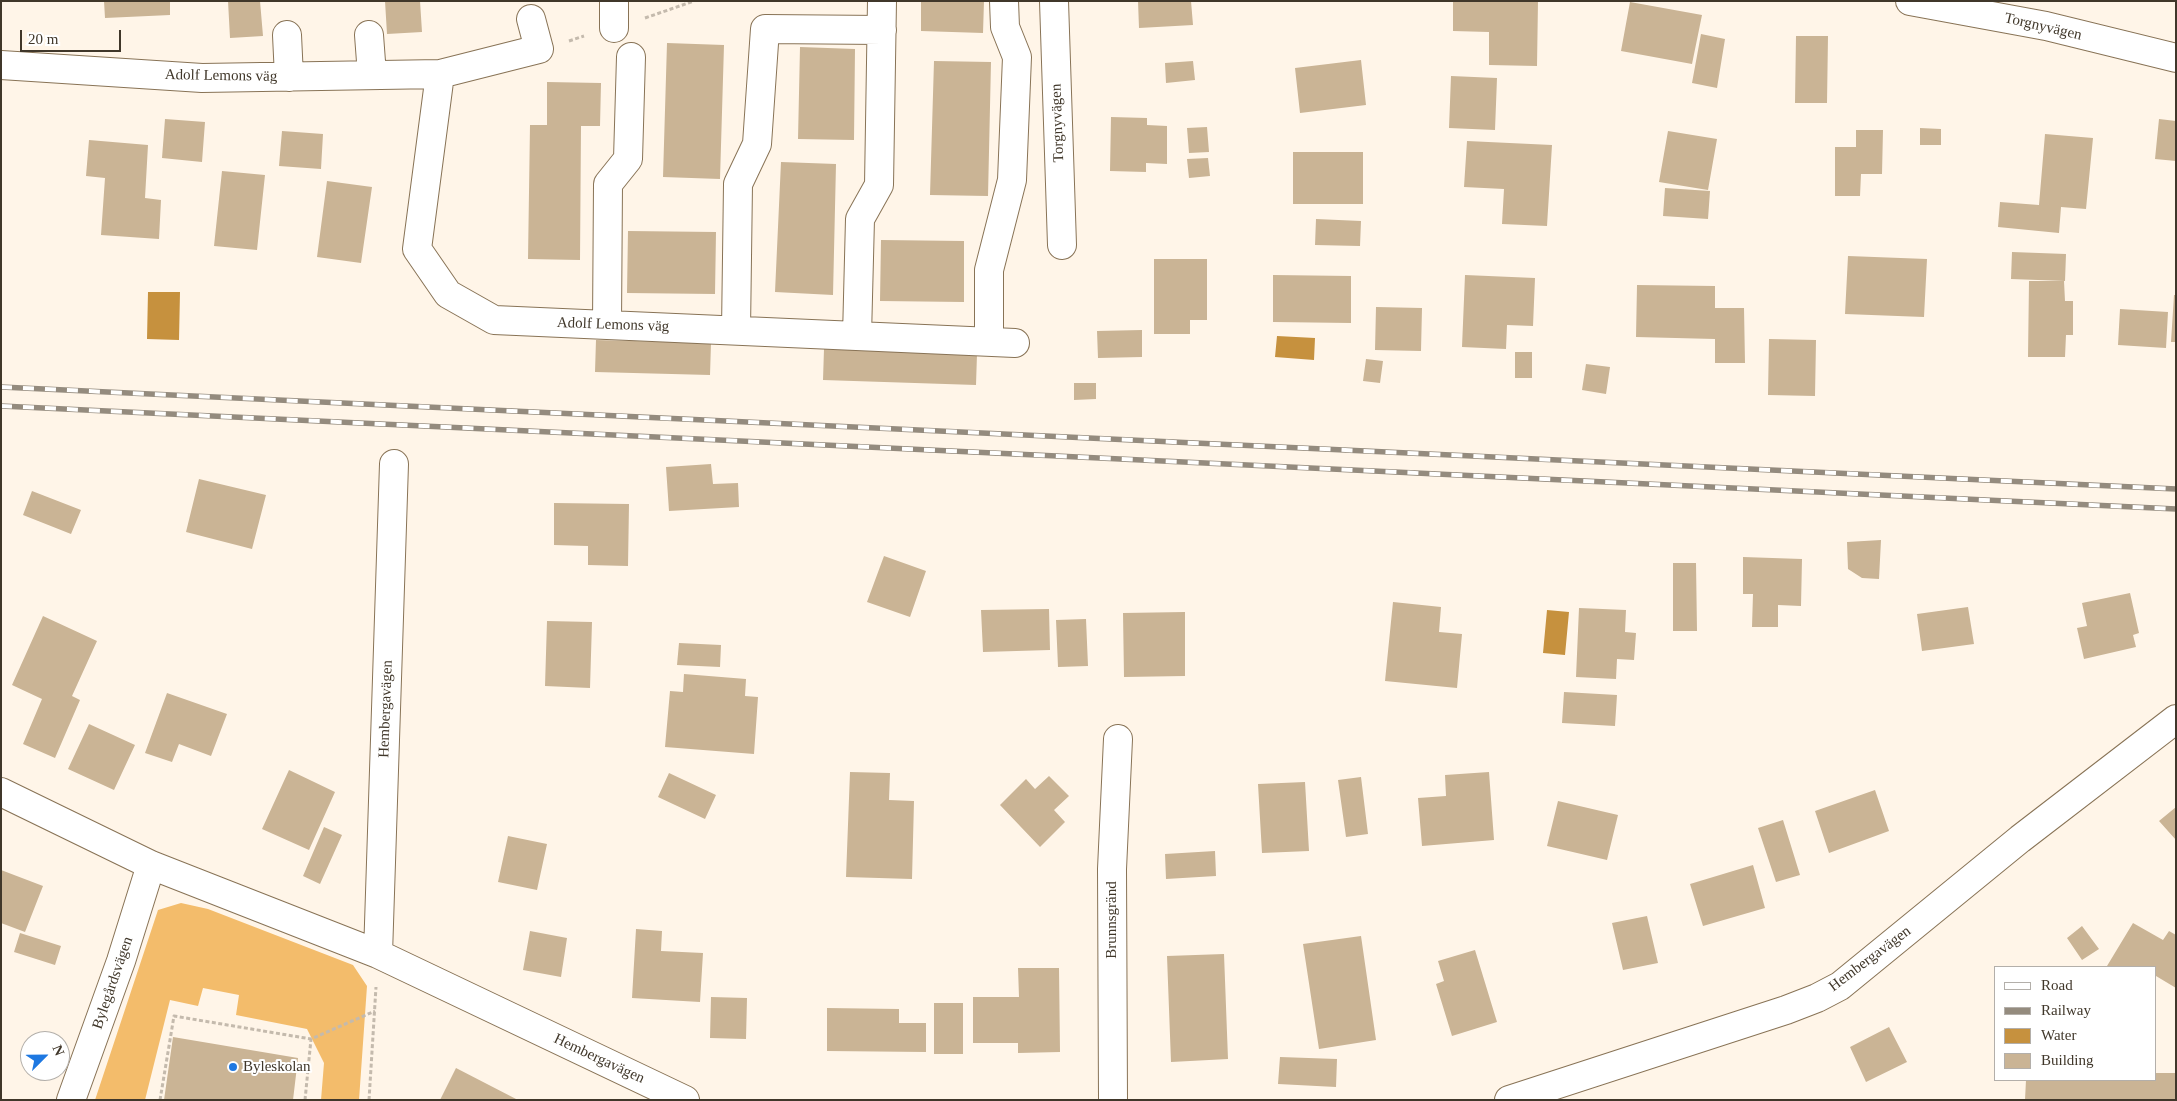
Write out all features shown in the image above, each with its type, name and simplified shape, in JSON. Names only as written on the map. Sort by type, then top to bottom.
[{"type":"street","points":[[614,1],[614,28]]},
{"type":"street","points":[[857,336],[860,219],[879,185],[882,1]]},
{"type":"street","name":"Adolf Lemons väg","points":[[440,74],[417,249],[448,294],[494,320],[1002,342],[989,270],[1012,180],[1017,57],[1005,27],[1004,1]]},
{"type":"street","name":"Torgnyvägen","points":[[1054,1],[1062,245]]},
{"type":"street","name":"Torgnyvägen","points":[[1916,2],[2046,26],[2176,58]]},
{"type":"street","points":[[531,19],[539,49]]},
{"type":"street","points":[[736,330],[738,184],[757,144],[764,29],[882,30]]},
{"type":"street","points":[[369,35],[372,75]]},
{"type":"street","points":[[287,36],[289,76]]},
{"type":"street","name":"Adolf Lemons väg","points":[[1,65],[202,78],[440,74],[539,49]]},
{"type":"street","points":[[606,324],[608,184],[628,158],[631,57]]},
{"type":"street","name":"Hembergavägen","points":[[378,954],[394,464]]},
{"type":"street","name":"Hembergavägen","points":[[1509,1100],[1786,1010],[1817,998],[1840,986],[2020,839],[2176,719]]},
{"type":"street","name":"Brunnsgränd","points":[[1113,1100],[1112,869],[1118,739]]},
{"type":"street","name":"Hembergavägen","points":[[1,792],[152,864],[378,954],[685,1100]]},
{"type":"street","name":"Bylegårdsvägen","points":[[71,1100],[121,961],[152,864]]},
{"type":"path","points":[[539,49],[614,28],[694,1]]},
{"type":"path","points":[[369,1100],[378,954]]},
{"type":"path","points":[[160,1100],[174,1016],[311,1038],[375,1011]]},
{"type":"path","points":[[305,1100],[311,1038]]},
{"type":"shaded area","points":[[181,903],[208,909],[353,965],[367,986],[359,1100],[321,1100],[324,1063],[307,1029],[236,1015],[239,995],[203,988],[198,1006],[170,1000],[145,1100],[95,1100],[158,910]]},
{"type":"water","points":[[148,292],[180,292],[179,340],[147,339]]},
{"type":"water","points":[[1277,336],[1315,338],[1314,360],[1275,357]]},
{"type":"water","points":[[1547,610],[1569,612],[1565,655],[1543,653]]},
{"type":"building","points":[[104,1],[170,1],[170,15],[105,18]]},
{"type":"building","points":[[228,1],[260,1],[263,36],[230,38]]},
{"type":"building","points":[[385,1],[420,1],[422,32],[387,34]]},
{"type":"building","points":[[921,1],[984,1],[983,33],[921,31]]},
{"type":"building","points":[[1138,1],[1191,1],[1193,25],[1139,28]]},
{"type":"building","points":[[1453,1],[1538,1],[1537,66],[1489,65],[1489,32],[1453,31]]},
{"type":"building","points":[[1630,2],[1702,15],[1692,64],[1621,51]]},
{"type":"building","points":[[1701,34],[1725,39],[1717,88],[1692,83]]},
{"type":"building","points":[[1796,36],[1828,36],[1827,103],[1795,103]]},
{"type":"building","points":[[667,43],[724,45],[720,179],[663,177]]},
{"type":"building","points":[[800,47],[855,49],[854,140],[798,139]]},
{"type":"building","points":[[1361,60],[1366,105],[1300,113],[1295,68]]},
{"type":"building","points":[[934,61],[991,62],[988,196],[930,195]]},
{"type":"building","points":[[1193,61],[1195,80],[1166,83],[1165,63]]},
{"type":"building","points":[[1451,76],[1497,78],[1495,130],[1449,128]]},
{"type":"building","points":[[547,82],[601,83],[600,126],[581,126],[580,260],[528,259],[530,125],[547,125]]},
{"type":"building","points":[[1111,117],[1147,118],[1147,125],[1167,126],[1167,164],[1146,163],[1146,172],[1110,171]]},
{"type":"building","points":[[165,119],[205,122],[202,162],[162,158]]},
{"type":"building","points":[[2159,119],[2176,121],[2176,161],[2155,159]]},
{"type":"building","points":[[1207,127],[1209,152],[1189,153],[1187,128]]},
{"type":"building","points":[[1920,128],[1941,129],[1941,145],[1920,145]]},
{"type":"building","points":[[1856,130],[1883,130],[1882,174],[1861,174],[1860,196],[1835,196],[1835,147],[1856,147]]},
{"type":"building","points":[[282,131],[323,134],[321,169],[279,166]]},
{"type":"building","points":[[1668,131],[1717,139],[1708,190],[1659,182]]},
{"type":"building","points":[[2045,134],[2093,138],[2086,209],[2061,207],[2059,233],[1998,227],[2000,202],[2039,205]]},
{"type":"building","points":[[89,140],[148,145],[145,198],[161,200],[159,239],[101,235],[105,178],[86,176]]},
{"type":"building","points":[[1467,141],[1552,145],[1547,226],[1502,224],[1504,189],[1464,187]]},
{"type":"building","points":[[1293,152],[1363,152],[1363,204],[1293,204]]},
{"type":"building","points":[[1208,158],[1210,176],[1189,178],[1187,159]]},
{"type":"building","points":[[781,162],[836,164],[833,295],[775,292]]},
{"type":"building","points":[[222,171],[265,175],[257,250],[214,246]]},
{"type":"building","points":[[327,181],[372,187],[361,263],[317,257]]},
{"type":"building","points":[[1665,188],[1710,191],[1708,219],[1663,216]]},
{"type":"building","points":[[1316,219],[1361,221],[1360,246],[1315,245]]},
{"type":"building","points":[[628,231],[716,232],[715,294],[627,293]]},
{"type":"building","points":[[881,240],[964,241],[964,302],[880,301]]},
{"type":"building","points":[[2012,252],[2066,254],[2065,281],[2011,279]]},
{"type":"building","points":[[1848,256],[1927,259],[1924,317],[1845,314]]},
{"type":"building","points":[[1154,259],[1207,259],[1207,320],[1190,320],[1190,334],[1154,334]]},
{"type":"building","points":[[1273,275],[1351,276],[1351,323],[1273,322]]},
{"type":"building","points":[[1465,275],[1535,278],[1533,326],[1507,325],[1506,349],[1462,347]]},
{"type":"building","points":[[2029,281],[2064,281],[2065,301],[2073,301],[2073,335],[2066,335],[2065,357],[2028,357]]},
{"type":"building","points":[[1637,285],[1715,286],[1715,308],[1744,308],[1745,363],[1715,363],[1715,339],[1636,337]]},
{"type":"building","points":[[2174,295],[2176,295],[2176,342],[2171,342]]},
{"type":"building","points":[[1376,307],[1422,308],[1421,351],[1375,350]]},
{"type":"building","points":[[2120,309],[2168,312],[2166,348],[2118,345]]},
{"type":"building","points":[[1142,330],[1142,357],[1098,358],[1097,331]]},
{"type":"building","points":[[1769,339],[1816,340],[1815,396],[1768,395]]},
{"type":"building","points":[[596,340],[711,343],[710,375],[595,372]]},
{"type":"building","points":[[824,349],[977,354],[976,385],[823,380]]},
{"type":"building","points":[[1515,352],[1532,352],[1532,378],[1515,378]]},
{"type":"building","points":[[1366,359],[1383,361],[1380,383],[1363,381]]},
{"type":"building","points":[[1586,364],[1610,367],[1606,394],[1582,390]]},
{"type":"building","points":[[1074,383],[1096,383],[1096,399],[1074,400]]},
{"type":"building","points":[[711,464],[713,484],[738,483],[739,507],[669,511],[666,467]]},
{"type":"building","points":[[199,479],[266,495],[252,549],[186,532]]},
{"type":"building","points":[[32,491],[81,510],[71,534],[23,515]]},
{"type":"building","points":[[554,503],[629,504],[628,566],[588,565],[588,546],[554,545]]},
{"type":"building","points":[[1881,540],[1879,579],[1862,578],[1848,569],[1847,542]]},
{"type":"building","points":[[884,556],[926,571],[910,617],[867,602]]},
{"type":"building","points":[[1743,557],[1802,559],[1801,606],[1778,605],[1778,627],[1752,627],[1753,594],[1743,594]]},
{"type":"building","points":[[1673,563],[1696,563],[1697,631],[1673,631]]},
{"type":"building","points":[[2130,593],[2139,633],[2133,635],[2136,647],[2084,659],[2077,628],[2087,626],[2082,603]]},
{"type":"building","points":[[1393,602],[1441,607],[1439,632],[1462,634],[1457,688],[1385,681]]},
{"type":"building","points":[[1968,607],[1974,644],[1922,651],[1917,614]]},
{"type":"building","points":[[1579,608],[1626,610],[1625,632],[1636,633],[1634,660],[1617,659],[1616,679],[1576,677]]},
{"type":"building","points":[[1049,609],[1050,650],[983,652],[981,610]]},
{"type":"building","points":[[1185,612],[1185,676],[1124,677],[1123,613]]},
{"type":"building","points":[[43,616],[97,641],[72,696],[80,700],[55,758],[23,744],[42,699],[12,685]]},
{"type":"building","points":[[1086,619],[1088,666],[1058,667],[1056,620]]},
{"type":"building","points":[[547,621],[592,622],[590,688],[545,686]]},
{"type":"building","points":[[679,643],[721,645],[720,667],[677,665]]},
{"type":"building","points":[[684,674],[746,679],[745,696],[758,697],[754,754],[665,747],[670,691],[683,692]]},
{"type":"building","points":[[1564,692],[1617,695],[1615,726],[1562,723]]},
{"type":"building","points":[[167,693],[227,714],[211,756],[179,744],[172,762],[145,753]]},
{"type":"building","points":[[89,724],[135,745],[114,790],[68,769]]},
{"type":"building","points":[[289,770],[335,792],[309,850],[262,829]]},
{"type":"building","points":[[850,772],[890,773],[889,800],[914,801],[912,879],[846,877]]},
{"type":"building","points":[[1489,772],[1494,840],[1422,846],[1418,798],[1446,796],[1445,775]]},
{"type":"building","points":[[669,773],[716,795],[705,819],[658,797]]},
{"type":"building","points":[[1049,776],[1069,796],[1054,810],[1065,822],[1040,847],[1000,805],[1026,779],[1035,789]]},
{"type":"building","points":[[1361,777],[1368,834],[1346,837],[1338,780]]},
{"type":"building","points":[[1305,782],[1309,851],[1262,853],[1258,784]]},
{"type":"building","points":[[1875,790],[1889,831],[1829,853],[1815,811]]},
{"type":"building","points":[[1558,801],[1618,815],[1607,860],[1547,846]]},
{"type":"building","points":[[2176,807],[2176,840],[2159,821]]},
{"type":"building","points":[[1783,820],[1800,875],[1776,882],[1758,828]]},
{"type":"building","points":[[324,827],[342,835],[320,884],[303,876]]},
{"type":"building","points":[[508,836],[547,844],[537,890],[498,882]]},
{"type":"building","points":[[1215,851],[1216,876],[1166,879],[1165,854]]},
{"type":"building","points":[[1753,865],[1765,908],[1703,926],[1690,884]]},
{"type":"building","points":[[1,870],[43,886],[25,932],[1,923]]},
{"type":"building","points":[[1647,916],[1658,963],[1623,970],[1612,923]]},
{"type":"building","points":[[2133,923],[2163,940],[2169,931],[2176,935],[2176,988],[2157,977],[2157,966],[2107,966]]},
{"type":"building","points":[[2082,926],[2099,949],[2082,960],[2067,938]]},
{"type":"building","points":[[636,929],[662,931],[661,951],[703,953],[700,1002],[632,998]]},
{"type":"building","points":[[530,931],[567,938],[561,977],[523,970]]},
{"type":"building","points":[[20,933],[61,946],[55,965],[14,952]]},
{"type":"building","points":[[1361,936],[1376,1040],[1319,1049],[1303,944]]},
{"type":"building","points":[[1475,950],[1497,1022],[1452,1036],[1436,984],[1444,981],[1438,961]]},
{"type":"building","points":[[1224,954],[1228,1059],[1171,1062],[1167,956]]},
{"type":"building","points":[[1018,968],[1059,968],[1060,1052],[1018,1053],[1018,1043],[973,1043],[973,997],[1019,997]]},
{"type":"building","points":[[711,997],[747,998],[746,1039],[710,1038]]},
{"type":"building","points":[[934,1003],[963,1003],[963,1054],[934,1054]]},
{"type":"building","points":[[827,1008],[899,1009],[899,1023],[926,1023],[926,1052],[827,1051]]},
{"type":"building","points":[[1889,1027],[1907,1062],[1866,1082],[1850,1047]]},
{"type":"building","name":"Byleskolan","points":[[173,1037],[298,1058],[293,1100],[164,1100]]},
{"type":"building","points":[[1280,1057],[1337,1059],[1336,1087],[1278,1084]]},
{"type":"building","points":[[456,1068],[518,1100],[440,1100]]},
{"type":"building","points":[[2157,1073],[2176,1073],[2176,1100],[2025,1100],[2026,1081],[2157,1081]]},
{"type":"railway","points":[[1,387],[2176,489]]},
{"type":"railway","points":[[1,406],[2176,509]]},
{"type":"place","name":"Byleskolan","points":[[233,1067]]}]
